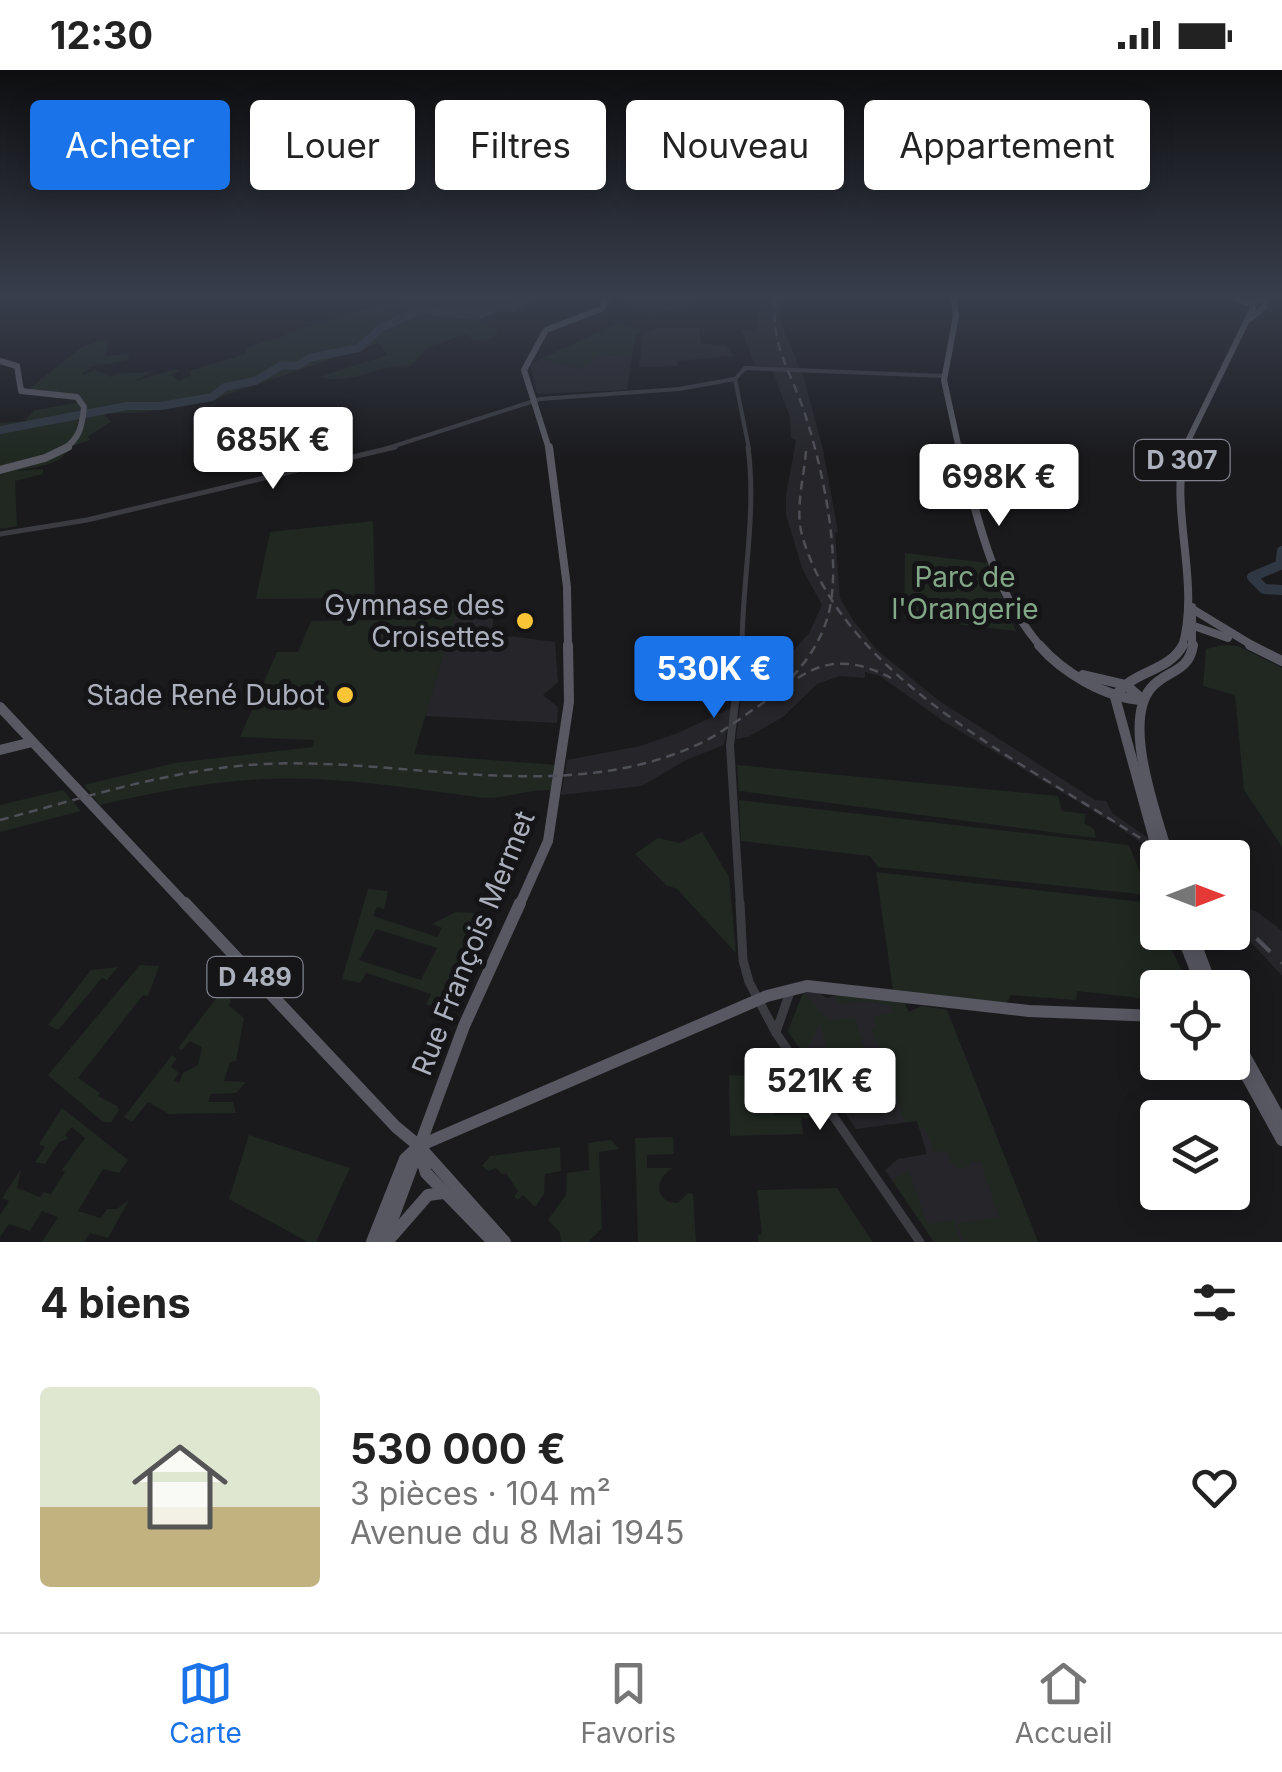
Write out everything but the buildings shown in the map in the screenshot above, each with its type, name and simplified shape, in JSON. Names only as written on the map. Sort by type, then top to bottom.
[{"type":"main road","name":"Rue François Mermet","points":[[419,1146],[464,1026],[550,837],[567,732],[567,587],[549,448],[524,370],[534,351]]},
{"type":"main road","points":[[950,351],[945,376],[957,444],[984,547],[1028,636],[1115,702],[1163,840]]},
{"type":"main road","name":"D 307","points":[[1190,610],[1183,491],[1186,454],[1236,351]]},
{"type":"main road","points":[[0,360],[18,366],[21,391],[78,397],[84,408],[78,438],[61,449],[0,470]]},
{"type":"main road","points":[[1156,840],[1146,789],[1144,700],[1150,690],[1188,666],[1194,648],[1190,610]]},
{"type":"main road","points":[[1190,610],[1220,633]]},
{"type":"main road","points":[[1190,628],[1220,633],[1282,661]]},
{"type":"main road","points":[[1115,702],[1122,684],[1172,660],[1190,628]]},
{"type":"main road","points":[[1194,648],[1220,633]]},
{"type":"main road","points":[[1071,671],[1122,684],[1144,700]]},
{"type":"main road","points":[[1115,702],[1144,700]]},
{"type":"main road","name":"D 489","points":[[0,707],[396,1127],[419,1146]]},
{"type":"main road","points":[[0,750],[32,742]]},
{"type":"main road","points":[[1192,950],[1198,970]]},
{"type":"main road","points":[[1192,950],[1203,970]]},
{"type":"main road","points":[[372,1242],[406,1160],[419,1146],[792,989],[808,986],[1030,1011],[1140,1015]]},
{"type":"main road","points":[[1250,1065],[1282,1123]]},
{"type":"main road","points":[[1249,1080],[1282,1140]]},
{"type":"main road","points":[[419,1146],[426,1173],[494,1242]]},
{"type":"main road","points":[[386,1242],[419,1146]]},
{"type":"main road","points":[[419,1146],[505,1242]]},
{"type":"main road","points":[[386,1242],[428,1195],[446,1194]]},
{"type":"street","points":[[0,534],[80,522],[415,442],[534,401],[678,390],[735,379],[745,368],[945,376]]},
{"type":"street","points":[[735,379],[749,451],[752,524],[742,586],[742,669],[730,747],[743,960],[757,1001],[776,1033],[920,1242]]},
{"type":"street","points":[[776,1033],[792,989]]},
{"type":"shaded area","points":[[641,351],[729,351],[733,356],[678,361],[677,366],[639,367]]},
{"type":"shaded area","points":[[749,351],[793,351],[797,370],[803,375],[823,449],[838,532],[840,598],[853,620],[877,650],[938,700],[1095,800],[1106,801],[1112,813],[1151,840],[1140,842],[943,721],[880,676],[865,672],[865,678],[840,676],[817,684],[783,717],[748,737],[736,739],[743,684],[758,685],[784,662],[809,633],[822,605],[802,568],[786,515],[796,440],[791,438],[790,417],[772,370],[776,367],[755,366]]},
{"type":"shaded area","points":[[600,353],[632,357],[627,390],[537,394],[530,365],[542,358],[581,369]]},
{"type":"shaded area","points":[[496,604],[492,629],[500,635],[555,642],[558,682],[543,695],[558,707],[557,723],[425,716],[458,605]]},
{"type":"shaded area","points":[[731,708],[724,745],[686,760],[642,786],[561,795],[567,760],[640,746]]},
{"type":"shaded area","points":[[1250,909],[1282,931],[1282,976],[1250,941]]},
{"type":"shaded area","points":[[817,992],[827,998],[839,995],[904,1003],[909,1012],[922,1006],[947,1010],[1038,1242],[934,1242],[885,1170],[898,1159],[927,1154],[917,1121],[856,1129],[788,1031],[803,993]]},
{"type":"green space","points":[[77,351],[106,351],[105,356],[128,354],[129,360],[88,367],[91,369],[82,372],[84,375],[95,370],[111,377],[152,372],[135,381],[175,369],[180,371],[171,375],[179,381],[191,375],[189,371],[246,354],[245,351],[356,351],[209,401],[145,412],[104,414],[111,422],[88,436],[90,440],[70,447],[54,462],[16,471],[43,469],[43,474],[15,481],[17,526],[0,529],[0,423],[25,421],[34,410],[84,401],[77,395],[29,389]]},
{"type":"green space","points":[[384,351],[425,351],[410,367],[387,368],[343,379],[319,377],[388,355]]},
{"type":"green space","points":[[558,351],[633,351],[632,357],[600,353],[581,369],[542,358]]},
{"type":"green space","points":[[373,521],[375,598],[256,599],[270,532]]},
{"type":"green space","name":"Parc de l'Orangerie","points":[[905,553],[988,563],[1016,631],[904,618]]},
{"type":"green space","name":"Stade René Dubot","points":[[459,602],[414,754],[557,765],[552,790],[484,798],[350,781],[268,779],[184,788],[100,805],[84,785],[175,763],[313,747],[314,740],[240,737],[277,652],[298,652],[311,621],[389,620],[394,604]]},
{"type":"green space","points":[[1238,646],[1282,668],[1282,847],[1244,790],[1235,695],[1203,686],[1206,649]]},
{"type":"green space","points":[[737,765],[1058,796],[1062,811],[1086,814],[1084,823],[1094,829],[1096,838],[740,791],[739,796]]},
{"type":"green space","points":[[63,790],[81,811],[0,832],[0,805]]},
{"type":"green space","points":[[739,800],[1129,845],[1140,872],[1140,894],[878,867],[870,856],[741,841]]},
{"type":"green space","points":[[702,832],[729,877],[736,953],[677,889],[666,885],[635,854],[658,838],[680,843]]},
{"type":"green space","points":[[876,872],[1140,902],[1140,950],[1172,950],[1181,970],[1140,970],[1140,998],[1077,991],[1076,1000],[1011,995],[1006,1003],[893,990]]},
{"type":"green space","points":[[368,889],[388,891],[384,909],[377,907],[373,916],[437,937],[442,928],[432,924],[456,912],[490,914],[445,1006],[426,1005],[431,994],[366,973],[360,983],[342,979]],"holes":[[[376,929],[437,948],[421,980],[359,960]]]},
{"type":"green space","points":[[140,965],[159,966],[148,996],[143,995],[78,1078],[117,1106],[119,1110],[111,1122],[103,1122],[48,1075]]},
{"type":"green space","points":[[118,967],[107,980],[102,978],[58,1030],[48,1025],[91,970]]},
{"type":"green space","points":[[236,973],[241,979],[226,993],[231,1001],[228,1005],[244,1018],[236,1061],[230,1062],[224,1081],[246,1082],[236,1093],[211,1094],[208,1102],[233,1102],[236,1113],[169,1114],[148,1102],[132,1122],[124,1117],[172,1055],[177,1058],[171,1067],[179,1073],[174,1080],[179,1083],[183,1073],[198,1065],[202,1047],[190,1041],[182,1050],[178,1048]]},
{"type":"green space","points":[[803,993],[828,1020],[855,1018],[885,1114],[863,1113],[834,1079],[820,1023],[804,1054],[788,1031]]},
{"type":"green space","points":[[833,997],[904,1003],[909,1012],[922,1006],[947,1010],[1038,1242],[964,1242],[957,1224],[999,1217],[981,1162],[971,1162],[969,1168],[959,1158],[966,1168],[958,1169],[947,1151],[934,1152],[925,1127],[919,1128],[917,1121],[905,1122],[872,1029],[877,1028],[874,1016],[893,1014],[891,1006],[865,1001],[841,1004]]},
{"type":"green space","points":[[729,1075],[772,1077],[775,1115],[816,1114],[818,1118],[801,1118],[803,1134],[730,1136]]},
{"type":"green space","points":[[62,1108],[128,1160],[119,1173],[103,1169],[78,1211],[101,1218],[107,1209],[117,1209],[129,1200],[108,1238],[90,1233],[84,1242],[42,1242],[58,1217],[42,1211],[30,1231],[9,1224],[0,1237],[0,1215],[9,1201],[2,1198],[21,1169],[17,1188],[40,1197],[44,1192],[51,1194],[65,1172],[62,1170],[85,1138],[72,1127],[65,1135],[68,1139],[59,1142],[45,1164],[35,1162],[45,1147],[39,1144]]},
{"type":"green space","points":[[249,1135],[350,1168],[316,1242],[308,1242],[229,1199]]},
{"type":"green space","points":[[673,1137],[674,1154],[647,1155],[647,1168],[673,1168],[660,1183],[664,1199],[678,1203],[688,1193],[693,1194],[696,1242],[638,1242],[635,1138]]},
{"type":"green space","points":[[611,1140],[619,1149],[599,1152],[602,1228],[588,1242],[561,1242],[560,1232],[548,1220],[566,1195],[567,1173],[589,1170],[588,1143]]},
{"type":"green space","points":[[560,1147],[561,1171],[545,1174],[544,1194],[535,1207],[523,1195],[518,1200],[514,1196],[518,1191],[506,1173],[503,1175],[496,1168],[488,1171],[482,1166],[490,1156]]},
{"type":"green space","points":[[909,1171],[926,1220],[930,1224],[953,1220],[961,1242],[934,1242],[892,1180]]},
{"type":"green space","points":[[837,1188],[873,1242],[758,1242],[758,1235],[762,1234],[757,1190]]},
{"type":"waterway","points":[[0,430],[127,406],[161,406],[212,397],[225,387],[255,381],[282,365],[297,366],[309,358],[346,351]]},
{"type":"waterway","points":[[1282,551],[1280,565],[1252,577],[1264,589],[1282,590]]},
{"type":"railway","points":[[781,351],[804,411],[823,484],[832,538],[831,597]]},
{"type":"railway","points":[[806,451],[800,525],[831,597]]},
{"type":"railway","points":[[0,820],[132,785],[232,767],[321,764],[546,776],[601,772],[655,761],[707,740],[777,692],[818,642],[831,597]]},
{"type":"railway","points":[[831,597],[861,638],[905,682],[1012,759],[1142,840]]},
{"type":"railway","points":[[798,678],[833,664],[856,665],[891,678]]},
{"type":"railway","points":[[1250,932],[1282,963]]},
{"type":"place","name":"Gymnase des Croisettes","points":[[525,621]]},
{"type":"place","name":"Stade René Dubot","points":[[345,695]]}]
